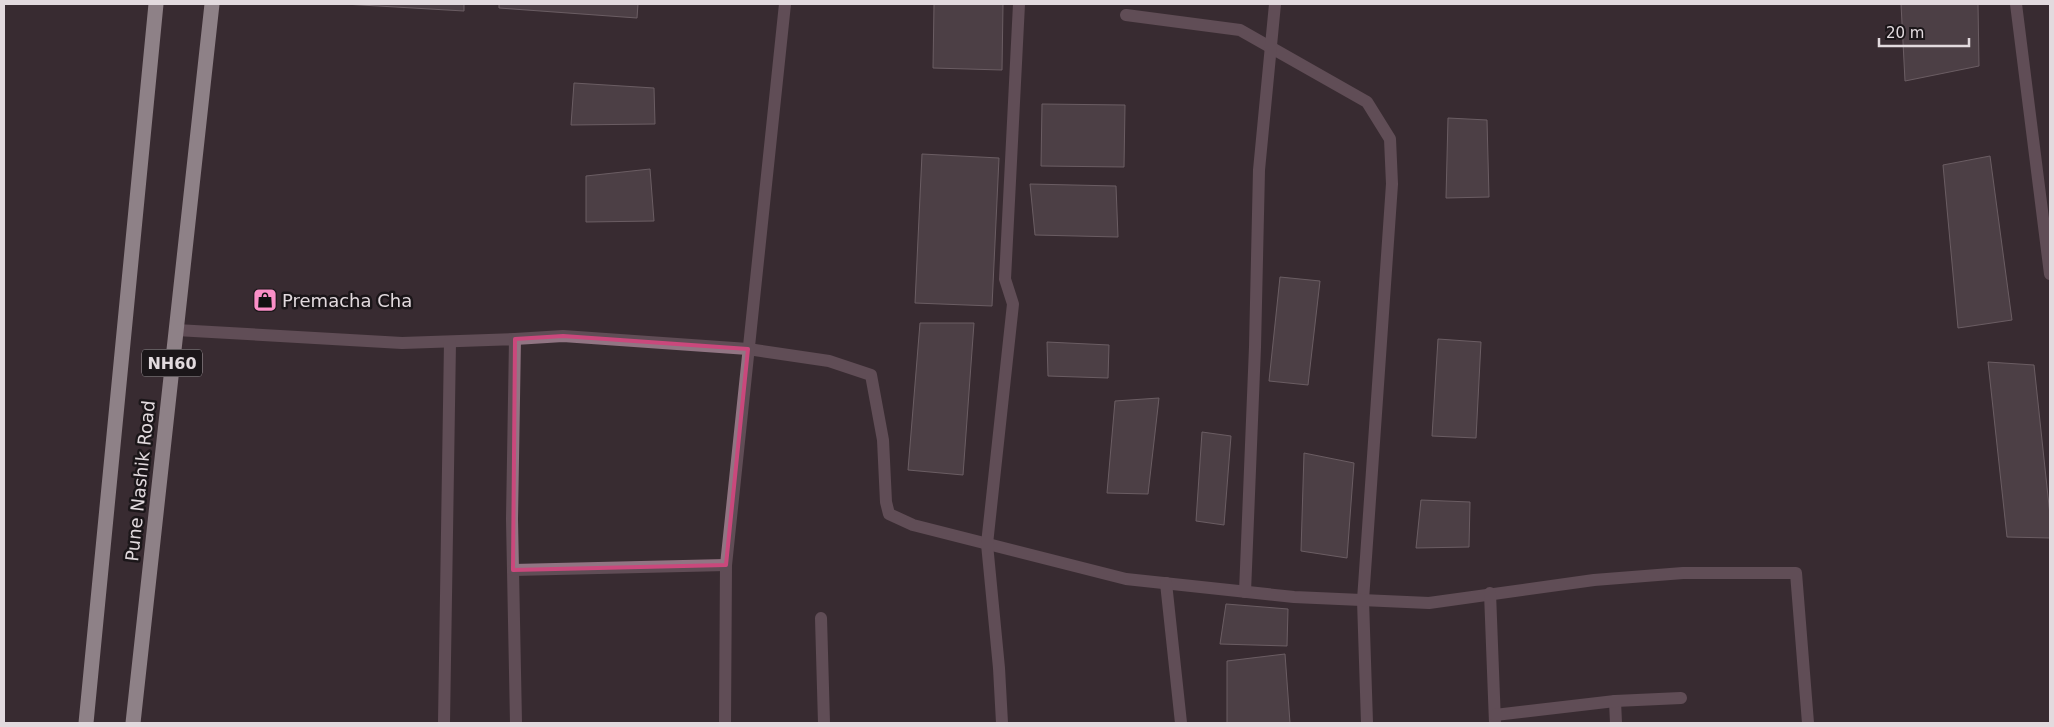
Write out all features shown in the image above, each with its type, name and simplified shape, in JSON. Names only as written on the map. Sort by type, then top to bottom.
[{"type":"highway","name":"Pune Nashik Road","points":[[86,723],[156,4]]},
{"type":"highway","name":"Pune Nashik Road","points":[[133,723],[212,4]]},
{"type":"street","points":[[725,723],[726,565],[785,4]]},
{"type":"street","points":[[1002,723],[999,668],[987,544],[1013,304],[1006,279],[1019,4]]},
{"type":"street","points":[[1245,592],[1255,346],[1259,170],[1275,4]]},
{"type":"street","points":[[2016,4],[2050,274]]},
{"type":"street","points":[[1126,15],[1240,30],[1367,102],[1390,139],[1392,184],[1363,600],[1367,723]]},
{"type":"street","points":[[176,330],[402,343],[563,336],[748,348],[829,360],[871,376],[883,440],[886,502],[890,514],[913,525],[1126,579],[1294,597],[1429,602],[1594,580],[1683,573],[1796,573],[1808,723]]},
{"type":"street","points":[[515,339],[513,570],[516,723]]},
{"type":"street","points":[[444,723],[450,342]]},
{"type":"street","points":[[513,570],[726,565]]},
{"type":"street","points":[[1166,583],[1181,723]]},
{"type":"street","points":[[1490,593],[1495,719],[1615,701],[1682,698]]},
{"type":"street","points":[[821,618],[824,723]]},
{"type":"street","points":[[1615,701],[1616,723]]},
{"type":"highlighted area","points":[[563,336],[748,349],[726,565],[513,570],[515,339]]},
{"type":"building","points":[[344,4],[464,4],[464,11]]},
{"type":"building","points":[[499,4],[638,4],[637,18],[499,8]]},
{"type":"building","points":[[934,4],[1003,4],[1002,70],[933,68]]},
{"type":"building","points":[[1901,4],[1978,4],[1979,66],[1905,81]]},
{"type":"building","points":[[574,83],[654,88],[655,124],[571,125]]},
{"type":"building","points":[[1042,104],[1125,105],[1124,167],[1041,166]]},
{"type":"building","points":[[1448,118],[1487,120],[1489,197],[1446,198]]},
{"type":"building","points":[[922,154],[999,158],[992,306],[915,303]]},
{"type":"building","points":[[1990,156],[2012,320],[1958,328],[1943,165]]},
{"type":"building","points":[[650,169],[654,221],[586,222],[586,176]]},
{"type":"building","points":[[1030,184],[1116,186],[1118,237],[1035,235]]},
{"type":"building","points":[[1280,277],[1320,281],[1308,385],[1269,381]]},
{"type":"building","points":[[920,323],[974,323],[963,475],[908,470]]},
{"type":"building","points":[[1438,339],[1481,342],[1476,438],[1432,436]]},
{"type":"building","points":[[1047,342],[1109,345],[1108,378],[1048,376]]},
{"type":"building","points":[[1988,362],[2034,365],[2050,515],[2050,538],[2007,537]]},
{"type":"building","points":[[1159,398],[1148,494],[1107,493],[1115,401]]},
{"type":"building","points":[[1202,432],[1231,436],[1224,525],[1196,521]]},
{"type":"building","points":[[1304,453],[1354,463],[1347,558],[1301,551]]},
{"type":"building","points":[[1421,500],[1470,502],[1469,547],[1416,548]]},
{"type":"building","points":[[1226,604],[1288,609],[1287,646],[1220,644]]},
{"type":"building","points":[[1285,654],[1290,723],[1227,723],[1227,661]]},
{"type":"place","name":"Premacha Cha","points":[[265,300]]}]
